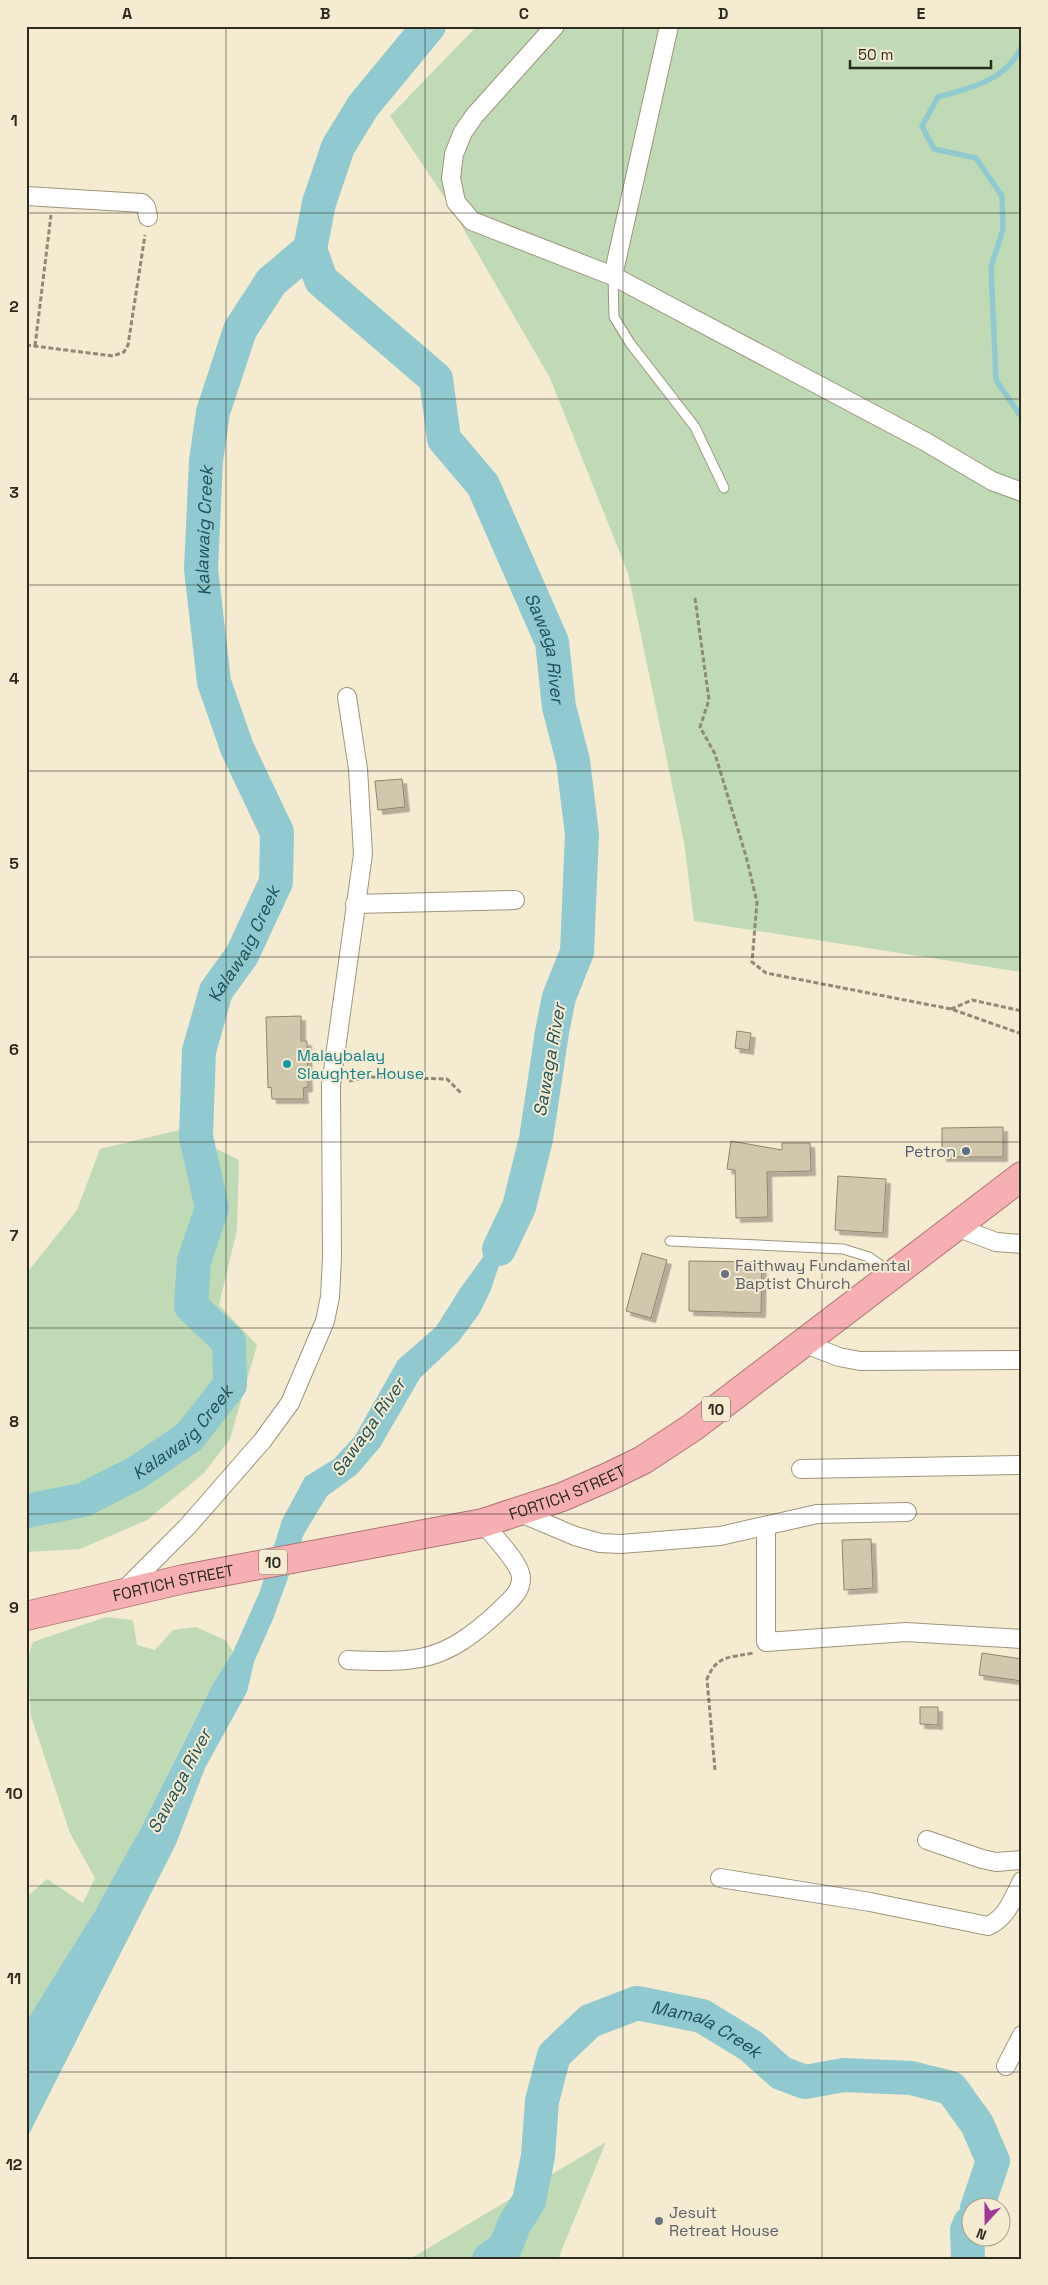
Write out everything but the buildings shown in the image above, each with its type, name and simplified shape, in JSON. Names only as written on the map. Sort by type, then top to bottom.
[{"type":"highway","name":"FORTICH STREET","points":[[26,1616],[184,1579],[483,1523],[570,1493],[643,1460],[693,1427],[1022,1176]]},
{"type":"street","points":[[555,26],[475,115],[463,132],[454,154],[451,178],[456,202],[472,222],[613,276],[926,442],[992,481],[1022,492]]},
{"type":"street","points":[[613,276],[669,26]]},
{"type":"street","points":[[26,196],[142,203],[146,207],[148,217]]},
{"type":"street","points":[[121,1593],[188,1526],[264,1440],[290,1403],[325,1320],[330,1296],[332,1258],[331,1085],[363,854],[358,769],[348,697]]},
{"type":"street","points":[[356,904],[515,900]]},
{"type":"street","points":[[956,1227],[996,1242],[1022,1244]]},
{"type":"street","points":[[803,1343],[839,1357],[860,1361],[1022,1360]]},
{"type":"street","points":[[802,1470],[1022,1466]]},
{"type":"street","points":[[518,1512],[575,1536],[600,1543],[621,1544],[686,1540],[766,1527],[792,1518],[817,1514],[907,1512]]},
{"type":"street","points":[[348,1660],[391,1662],[422,1659],[452,1648],[480,1628],[513,1597],[521,1579],[518,1567],[483,1523]]},
{"type":"street","points":[[766,1527],[766,1642],[906,1632],[1022,1639]]},
{"type":"street","points":[[927,1840],[996,1862],[1022,1860]]},
{"type":"street","points":[[720,1878],[870,1902],[988,1926],[998,1922],[1004,1915],[1022,1881]]},
{"type":"street","points":[[1006,2066],[1022,2035]]},
{"type":"lane","points":[[613,276],[614,317],[630,343],[695,427],[724,488]]},
{"type":"lane","points":[[670,1241],[843,1248],[869,1257],[894,1275]]},
{"type":"path","points":[[35,346],[53,197]]},
{"type":"path","points":[[26,345],[113,356],[124,352],[128,345],[148,217]]},
{"type":"path","points":[[696,598],[708,700],[700,727],[715,754],[746,856],[757,902],[752,962],[766,973],[951,1009],[1022,1034]]},
{"type":"path","points":[[951,1009],[972,1000],[1022,1011]]},
{"type":"path","points":[[331,1085],[369,1077],[447,1078],[461,1093]]},
{"type":"path","points":[[715,1770],[707,1679],[718,1661],[753,1654],[766,1642]]},
{"type":"green space","points":[[477,26],[1022,26],[1022,972],[694,921],[684,842],[628,573],[550,378],[449,204],[390,116]]},
{"type":"green space","points":[[179,1130],[239,1160],[237,1230],[219,1305],[257,1345],[230,1439],[204,1473],[147,1520],[80,1549],[26,1552],[26,1274],[77,1210],[100,1149]]},
{"type":"green space","points":[[106,1617],[133,1620],[137,1645],[155,1650],[173,1630],[196,1627],[225,1640],[233,1652],[197,1716],[115,1876],[26,2022],[26,1898],[47,1879],[83,1903],[95,1878],[70,1833],[31,1716],[27,1660],[33,1642]]},
{"type":"green space","points":[[606,2142],[558,2259],[410,2259]]},
{"type":"water","points":[[519,1207],[490,1292],[479,1314],[459,1341],[420,1378],[380,1447],[357,1474],[327,1496],[304,1534],[273,1619],[254,1662],[247,1692],[205,1768],[176,1844],[26,2140],[26,2022],[95,1911],[141,1828],[213,1684],[233,1652],[260,1591],[282,1520],[305,1477],[334,1459],[355,1436],[398,1360],[436,1327],[460,1289]]},
{"type":"waterway","name":"Sawaga River","points":[[429,26],[363,106],[338,147],[319,203],[310,249],[321,280],[436,379],[444,439],[483,485],[552,642],[559,707],[573,761],[582,834],[577,952],[559,997],[536,1139],[519,1207],[499,1249]]},
{"type":"waterway","points":[[1022,45],[1008,67],[987,81],[938,97],[922,126],[934,149],[976,158],[1002,196],[1003,229],[991,267],[996,380],[1022,418]]},
{"type":"waterway","name":"Kalawaig Creek","points":[[26,1511],[83,1500],[136,1473],[189,1437],[230,1385],[229,1342],[191,1306],[194,1261],[212,1208],[196,1137],[199,1051],[216,991],[242,955],[276,882],[277,832],[237,748],[214,682],[201,569],[206,461],[213,412],[240,330],[271,282],[310,249]]},
{"type":"waterway","name":"Mamala Creek","points":[[489,2259],[505,2248],[514,2225],[529,2201],[538,2156],[542,2101],[554,2055],[590,2021],[637,2003],[702,2016],[751,2046],[781,2073],[805,2082],[844,2075],[911,2078],[951,2088],[977,2124],[993,2161],[980,2198]]},
{"type":"waterway","name":"Mamala Creek","points":[[968,2248],[968,2259]]},
{"type":"place","name":"Malaybalay Slaughter House","points":[[287,1064]]},
{"type":"place","name":"Petron","points":[[966,1151]]},
{"type":"place","name":"Faithway Fundamental Baptist Church","points":[[725,1274]]},
{"type":"place","name":"Jesuit Retreat House","points":[[659,2221]]}]
